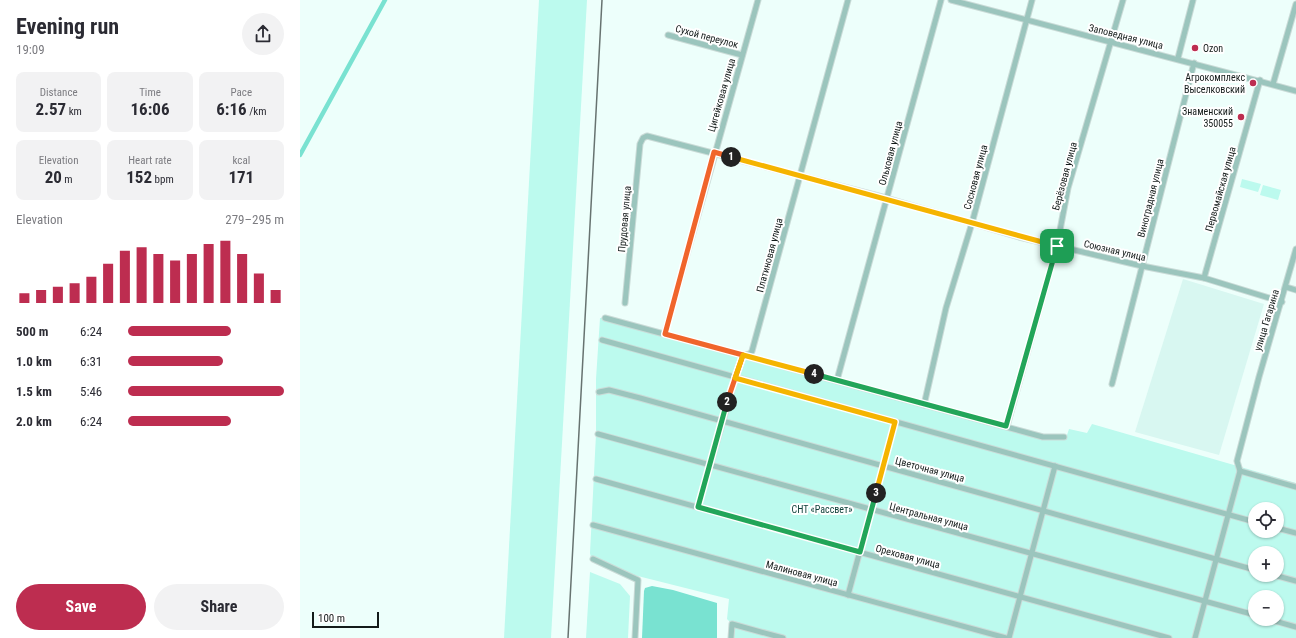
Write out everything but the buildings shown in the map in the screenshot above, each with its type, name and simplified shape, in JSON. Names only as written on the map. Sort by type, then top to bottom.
[{"type":"street","name":"Цигейковая улица","points":[[665,334],[714,152],[758,0]]},
{"type":"street","name":"Платиновая улица","points":[[698,507],[735,378],[743,355],[752,351],[848,0]]},
{"type":"street","name":"Ольховая улица","points":[[837,380],[941,0]]},
{"type":"street","name":"Заповедная улица","points":[[951,0],[1027,19],[1112,43],[1194,62],[1296,91]]},
{"type":"street","name":"Сосновая улица","points":[[924,405],[946,308],[972,223],[1032,0]]},
{"type":"street","name":"Берёзовая улица","points":[[1006,426],[1057,246],[1068,188],[1112,43],[1123,0]]},
{"type":"street","points":[[1178,58],[1193,0]]},
{"type":"street","points":[[1273,84],[1296,4]]},
{"type":"street","name":"Сухой переулок","points":[[668,35],[742,55]]},
{"type":"street","name":"Виноградная улица","points":[[1112,384],[1194,62]]},
{"type":"street","name":"Первомайская улица","points":[[1204,278],[1260,80]]},
{"type":"street","name":"Союзная улица","points":[[643,138],[647,136],[714,152],[800,177],[886,198],[1057,246],[1142,266],[1204,278],[1282,302]]},
{"type":"street","name":"Прудовая улица","points":[[625,303],[640,144],[643,138]]},
{"type":"street","name":"улица Гагарина","points":[[1240,471],[1237,461],[1296,249]]},
{"type":"street","points":[[1286,287],[1296,290]]},
{"type":"street","points":[[605,318],[1043,437],[1064,438]]},
{"type":"street","points":[[602,340],[1248,520]]},
{"type":"street","name":"Цветочная улица","points":[[599,392],[609,390],[883,465],[1248,568]]},
{"type":"street","points":[[848,595],[895,422]]},
{"type":"street","name":"Центральная улица","points":[[598,434],[1248,613]]},
{"type":"street","points":[[1009,638],[1055,466]]},
{"type":"street","points":[[1195,638],[1240,471],[1296,487]]},
{"type":"street","name":"Ореховая улица","points":[[596,479],[1169,638]]},
{"type":"street","name":"Малиновая улица","points":[[593,525],[1006,638]]},
{"type":"street","points":[[1284,530],[1296,533]]},
{"type":"street","points":[[593,559],[638,580],[635,638]]},
{"type":"street","points":[[1284,578],[1296,581]]},
{"type":"street","points":[[731,638],[732,624],[783,638]]},
{"type":"street","points":[[1284,624],[1296,627]]},
{"type":"shaded area","points":[[1183,279],[1264,304],[1219,455],[1135,432]]},
{"type":"shaded area","points":[[652,586],[673,590],[717,603],[717,638],[642,638],[644,591],[645,588]]},
{"type":"green space","points":[[539,0],[587,0],[551,638],[504,638]]},
{"type":"green space","points":[[1242,179],[1261,184],[1258,192],[1240,187]]},
{"type":"green space","points":[[1263,185],[1281,190],[1278,200],[1260,195]]},
{"type":"green space","name":"СНТ «Рассвет»","points":[[600,318],[605,318],[1043,437],[1066,438],[1069,429],[1087,433],[1092,424],[1296,483],[1296,638],[731,638],[732,624],[727,619],[729,599],[610,569],[602,566],[591,558],[590,553],[596,434],[596,379]]},
{"type":"green space","points":[[590,572],[620,584],[630,596],[628,638],[586,638]]},
{"type":"waterway","points":[[300,155],[385,0]]},
{"type":"railway","points":[[568,638],[602,0]]},
{"type":"place","name":"Ozon","points":[[1195,48]]},
{"type":"place","name":"Агрокомплекс Выселковский","points":[[1253,83]]},
{"type":"place","name":"Знаменский 350055","points":[[1241,117]]},
{"type":"route","points":[[1057,246],[1006,426],[743,355],[738,365],[735,378],[895,422],[860,552],[698,507],[738,365],[743,355],[665,334],[714,152],[800,177],[886,198],[1012,235],[1057,246]]}]
